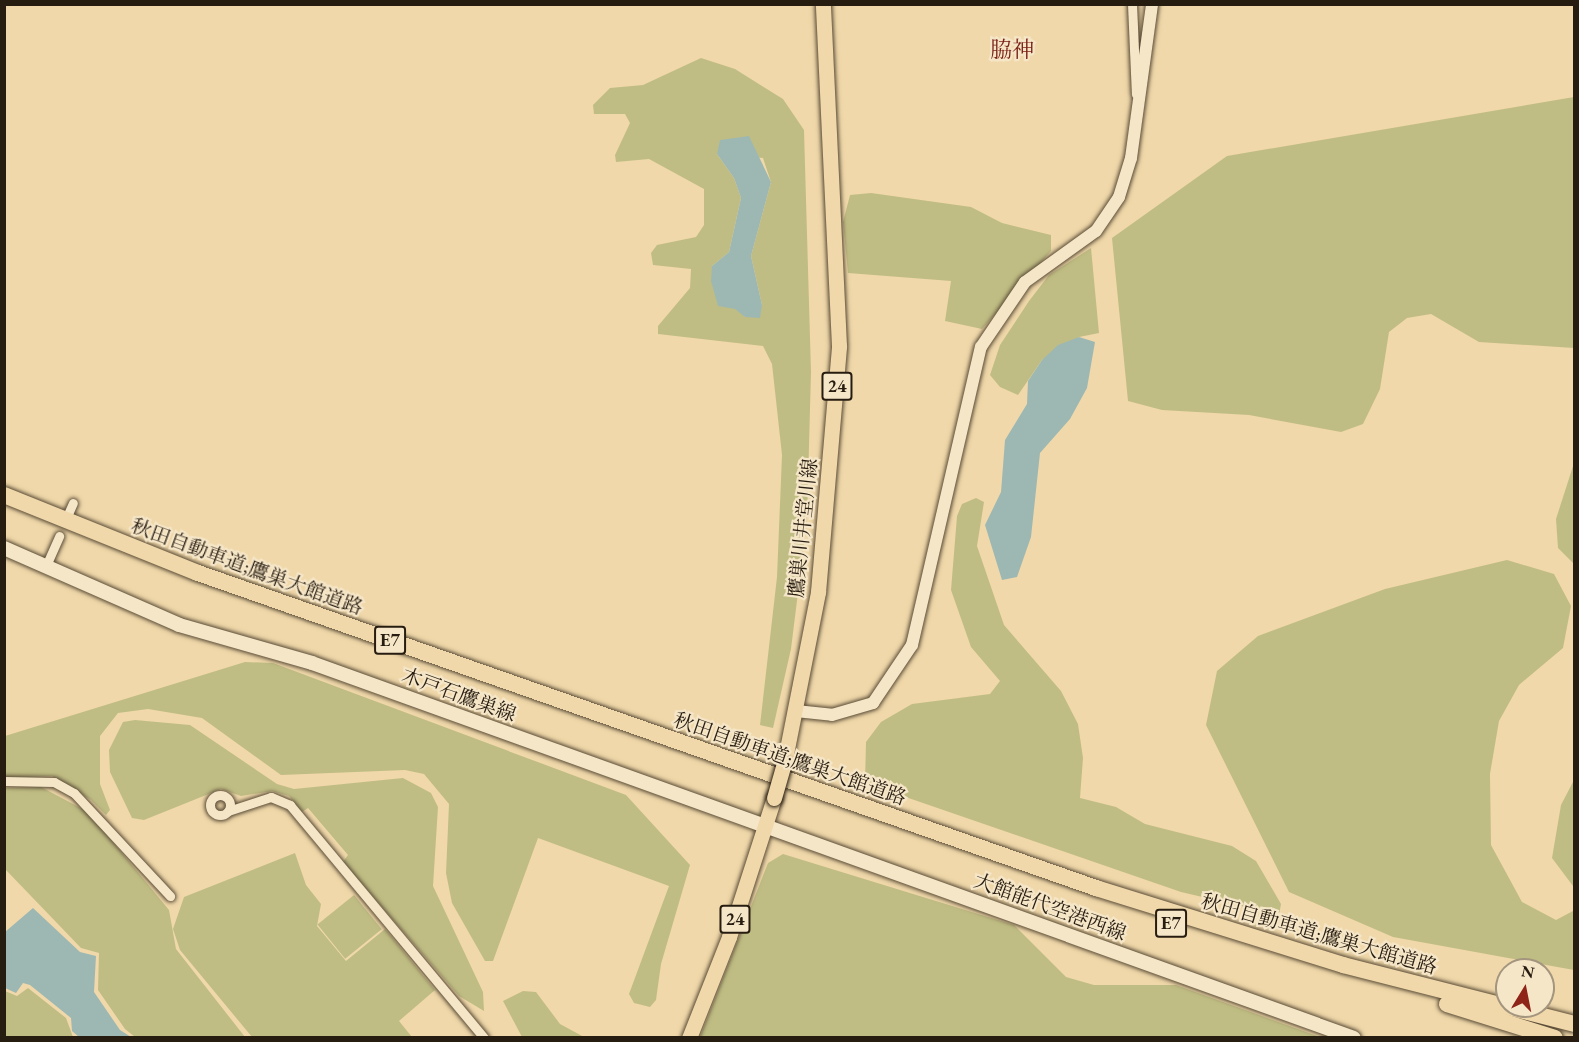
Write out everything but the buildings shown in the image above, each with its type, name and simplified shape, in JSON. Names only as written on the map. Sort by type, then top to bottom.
[{"type":"highway","name":"秋田自動車道;鷹巣大館道路","points":[[4,495],[198,573],[1010,859],[1396,984],[1575,1024]]},
{"type":"highway","name":"秋田自動車道;鷹巣大館道路","points":[[4,506],[196,581],[1073,890],[1575,1034]]},
{"type":"highway","points":[[1396,984],[1495,1001]]},
{"type":"highway","points":[[1396,984],[1555,1038]]},
{"type":"highway","points":[[1555,1011],[1575,1014]]},
{"type":"main road","name":"鷹巣川井堂川線","points":[[689,1038],[767,826],[796,711],[824,548],[839,346],[823,4]]},
{"type":"main road","name":"木戸石鷹巣線","points":[[4,548],[179,625],[312,663],[767,826]]},
{"type":"main road","name":"大館能代空港西線","points":[[767,826],[1354,1038]]},
{"type":"street","points":[[1132,4],[1137,99]]},
{"type":"street","points":[[796,711],[832,715],[873,704],[912,645],[981,347],[1025,282],[1096,231],[1119,197],[1131,158],[1137,99],[1152,4]]},
{"type":"street","points":[[68,514],[73,504]]},
{"type":"street","points":[[45,568],[59,537]]},
{"type":"street","points":[[4,781],[54,782],[74,794],[170,896]]},
{"type":"street","points":[[228,811],[272,796],[290,805],[484,1038]]},
{"type":"shaded area","points":[[701,58],[735,69],[783,99],[804,130],[811,372],[807,520],[791,649],[773,728],[760,725],[777,577],[782,455],[772,364],[763,346],[658,334],[658,326],[690,288],[691,269],[653,265],[651,253],[657,245],[696,237],[704,225],[704,189],[649,159],[616,162],[615,155],[630,123],[625,114],[594,114],[593,105],[610,88],[643,85]],"holes":[[[717,154],[763,158],[771,182],[751,256],[762,305],[745,317],[712,266],[729,252],[741,198],[734,178]]]},
{"type":"shaded area","points":[[1574,97],[1574,348],[1479,342],[1431,314],[1407,318],[1389,332],[1380,389],[1363,424],[1341,432],[1249,415],[1162,410],[1128,401],[1112,238],[1227,156]]},
{"type":"shaded area","points":[[871,193],[971,207],[1002,223],[1051,235],[1051,251],[982,329],[945,321],[951,281],[848,273],[843,222],[850,195]]},
{"type":"shaded area","points":[[1091,248],[1099,333],[1079,337],[1042,360],[1018,395],[1000,387],[990,375],[1000,345],[1049,275]]},
{"type":"shaded area","points":[[1574,463],[1574,564],[1558,548],[1556,519]]},
{"type":"shaded area","points":[[976,498],[984,502],[977,546],[1004,625],[1061,691],[1078,724],[1083,758],[1080,798],[1116,807],[1145,824],[1232,846],[1256,861],[1281,904],[1279,915],[1181,892],[865,783],[866,742],[881,722],[912,704],[990,694],[1000,681],[971,647],[951,590],[957,516],[962,504]]},
{"type":"shaded area","points":[[1507,560],[1554,574],[1571,606],[1563,648],[1519,685],[1499,721],[1490,774],[1491,845],[1522,902],[1556,920],[1573,911],[1573,886],[1552,858],[1561,805],[1574,780],[1574,970],[1555,967],[1555,958],[1508,958],[1393,937],[1289,892],[1206,725],[1217,671],[1258,636],[1385,589]]},
{"type":"shaded area","points":[[245,662],[273,663],[626,795],[690,865],[661,964],[656,1000],[650,1007],[634,1003],[629,994],[669,886],[538,838],[493,961],[485,961],[452,903],[446,873],[449,804],[424,774],[405,770],[281,775],[202,718],[148,709],[118,713],[100,736],[100,784],[110,810],[106,815],[91,800],[52,776],[5,778],[5,736]]},
{"type":"shaded area","points":[[135,720],[190,725],[277,784],[294,789],[403,778],[431,793],[438,807],[433,886],[483,992],[484,1011],[459,996],[343,862],[348,855],[308,808],[302,812],[289,796],[272,791],[241,796],[221,789],[144,820],[132,818],[110,772],[109,750],[123,722]]},
{"type":"shaded area","points":[[41,787],[88,812],[169,910],[176,949],[245,1037],[135,1037],[125,1029],[98,990],[99,953],[81,948],[5,869],[4,788]]},
{"type":"shaded area","points":[[295,853],[306,885],[321,904],[317,926],[346,961],[385,929],[435,990],[399,1021],[412,1037],[252,1037],[180,950],[173,929],[184,897]]},
{"type":"shaded area","points":[[783,854],[1014,925],[1066,977],[1094,985],[1176,985],[1320,1037],[700,1037],[768,863]]},
{"type":"shaded area","points":[[354,895],[382,929],[345,959],[317,925]]},
{"type":"shaded area","points":[[28,988],[66,1018],[73,1037],[5,1037],[5,991],[17,996]]},
{"type":"shaded area","points":[[523,991],[536,992],[560,1024],[584,1037],[522,1037],[503,1001]]},
{"type":"water","points":[[749,136],[771,182],[751,256],[762,305],[760,318],[745,317],[735,309],[718,306],[711,281],[712,266],[729,252],[741,198],[734,178],[717,154],[720,140]]},
{"type":"water","points":[[1079,337],[1095,342],[1087,388],[1070,419],[1040,453],[1031,537],[1017,577],[1002,580],[985,525],[1001,492],[1005,440],[1027,404],[1028,381],[1042,360],[1058,345]]},
{"type":"water","points":[[33,908],[80,952],[96,956],[94,992],[120,1030],[131,1037],[79,1037],[72,1031],[71,1018],[30,985],[23,983],[16,993],[5,988],[5,932]]},
{"type":"district","name":"脇神","points":[[1012,50]]}]
